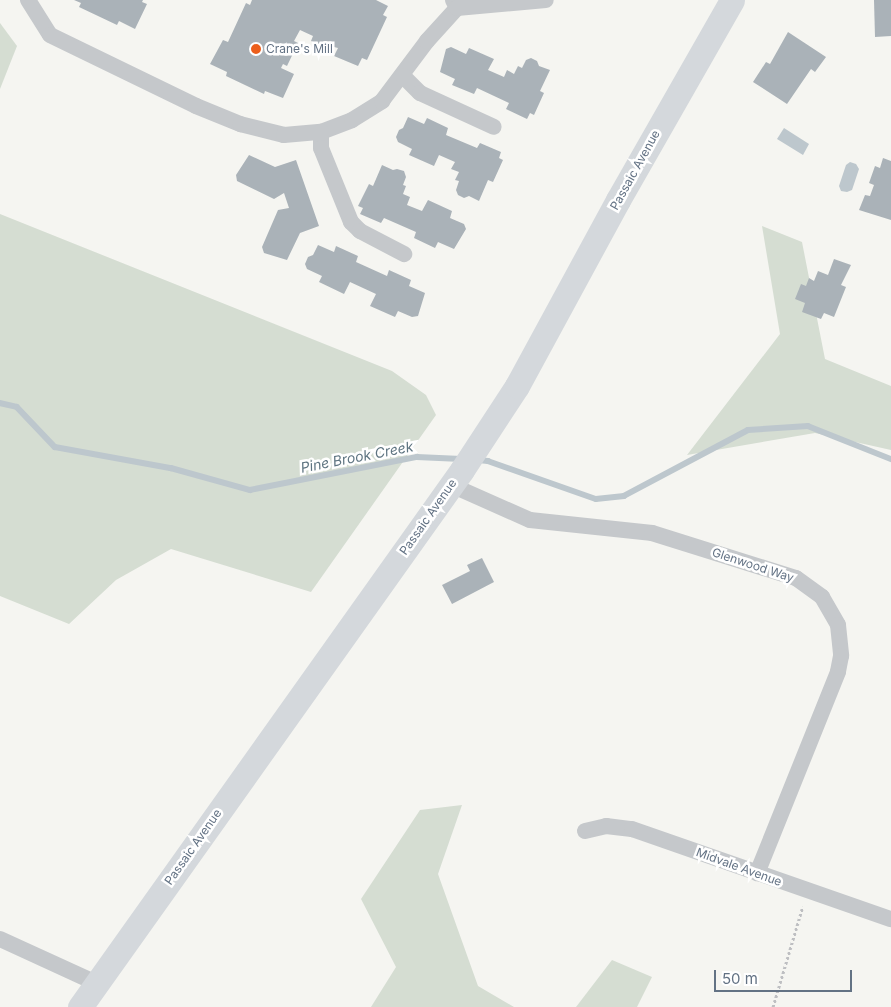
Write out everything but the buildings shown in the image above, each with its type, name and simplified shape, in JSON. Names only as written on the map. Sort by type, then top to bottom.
[{"type":"main road","name":"Passaic Avenue","points":[[80,1007],[456,478],[517,386],[627,184],[683,85],[715,34],[732,0]]},
{"type":"street","points":[[28,0],[50,35],[196,106],[240,124],[284,135],[321,132],[352,120],[382,101],[403,76],[455,4],[546,0]]},
{"type":"street","points":[[403,76],[420,93],[494,127]]},
{"type":"street","points":[[321,132],[321,148],[351,222],[360,231],[404,254]]},
{"type":"street","name":"Glenwood Way","points":[[456,478],[530,520],[662,536],[796,578],[822,597],[838,624],[841,656],[838,672],[757,873]]},
{"type":"street","name":"Midvale Avenue","points":[[585,831],[606,826],[632,828],[891,919]]},
{"type":"street","points":[[0,939],[96,983]]},
{"type":"path","points":[[773,1007],[808,891]]},
{"type":"shaded area","points":[[0,23],[17,46],[0,89]]},
{"type":"shaded area","points":[[784,128],[809,144],[803,155],[777,139]]},
{"type":"shaded area","points":[[850,162],[856,164],[859,169],[852,190],[847,192],[841,191],[839,186],[846,165]]},
{"type":"shaded area","points":[[0,214],[392,371],[426,395],[436,415],[311,592],[171,549],[116,580],[69,624],[0,596]]},
{"type":"shaded area","points":[[762,226],[802,242],[825,359],[891,386],[891,450],[815,433],[687,455],[780,334]]},
{"type":"shaded area","points":[[462,805],[438,874],[478,986],[514,1007],[371,1007],[396,967],[361,899],[420,810]]},
{"type":"shaded area","points":[[612,960],[652,977],[637,1007],[576,1007]]},
{"type":"waterway","name":"Pine Brook Creek","points":[[0,403],[17,407],[55,447],[171,468],[250,490],[417,457],[461,459]]},
{"type":"waterway","name":"Pine Brook Creek","points":[[478,460],[488,461],[596,499],[624,496],[748,430],[808,426],[891,459]]},
{"type":"place","name":"Crane's Mill","points":[[256,49]]}]
